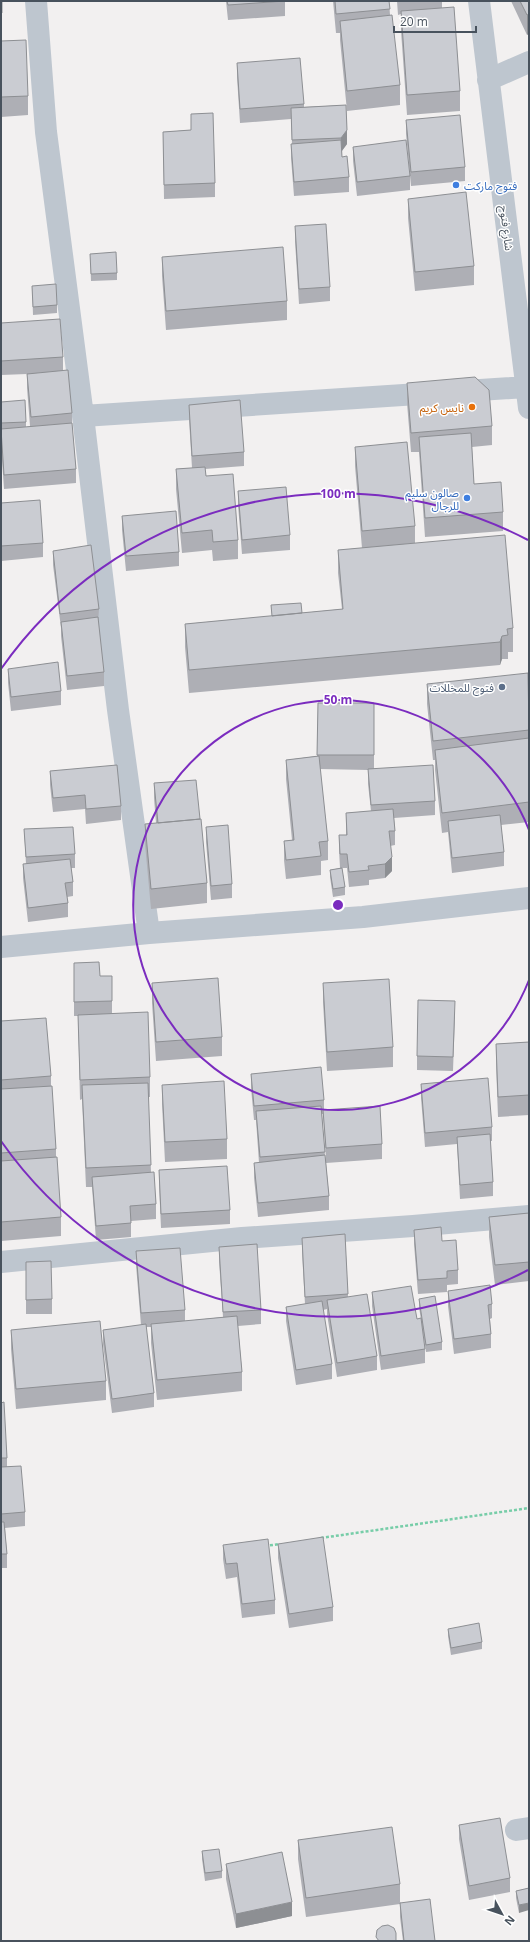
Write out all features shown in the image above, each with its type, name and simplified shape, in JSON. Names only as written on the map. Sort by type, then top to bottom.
[{"type":"street","points":[[36,1],[46,132],[84,416],[118,710],[149,934]]},
{"type":"street","name":"شارع فتوح","points":[[478,1],[528,398]]},
{"type":"street","points":[[488,80],[529,62]]},
{"type":"street","points":[[84,416],[528,398]]},
{"type":"street","points":[[1,947],[363,917],[529,898]]},
{"type":"street","points":[[1,1262],[242,1238],[529,1216]]},
{"type":"path","points":[[318,1539],[529,1508]]},
{"type":"path","points":[[263,1547],[286,1543]]},
{"type":"building","points":[[2,1],[2,13],[1,13]]},
{"type":"building","points":[[227,1],[285,1],[228,5]]},
{"type":"building","points":[[335,1],[389,1],[390,9],[336,14]]},
{"type":"building","points":[[520,1],[529,1],[529,14],[527,15]]},
{"type":"building","points":[[454,7],[460,91],[407,95],[401,11]]},
{"type":"building","points":[[392,15],[400,85],[347,91],[340,21]]},
{"type":"building","points":[[26,40],[28,96],[1,97],[1,41]]},
{"type":"building","points":[[300,58],[304,104],[240,109],[237,63]]},
{"type":"building","points":[[346,105],[347,130],[341,138],[292,140],[291,108]]},
{"type":"building","points":[[213,113],[215,183],[164,185],[163,132],[191,130],[191,114]]},
{"type":"building","points":[[460,115],[465,167],[411,172],[406,120]]},
{"type":"building","points":[[341,140],[342,157],[347,156],[349,177],[294,182],[291,144]]},
{"type":"building","points":[[406,140],[410,176],[357,182],[353,147]]},
{"type":"building","points":[[466,192],[474,266],[415,272],[408,199]]},
{"type":"building","points":[[326,224],[330,287],[299,289],[295,226]]},
{"type":"building","points":[[283,247],[287,301],[166,311],[162,257]]},
{"type":"building","points":[[116,252],[117,273],[91,274],[90,254]]},
{"type":"building","points":[[56,284],[57,305],[33,307],[32,286]]},
{"type":"building","points":[[60,319],[63,357],[1,361],[1,323]]},
{"type":"building","points":[[68,370],[72,413],[31,417],[27,374]]},
{"type":"building","points":[[475,377],[489,390],[492,426],[411,433],[407,383]]},
{"type":"building","points":[[25,400],[26,422],[1,423],[1,402]]},
{"type":"building","points":[[240,400],[244,452],[192,456],[189,405]]},
{"type":"building","points":[[72,423],[76,469],[4,475],[1,429]]},
{"type":"building","points":[[471,433],[474,484],[501,482],[503,512],[425,518],[419,437]]},
{"type":"building","points":[[407,442],[415,526],[362,531],[355,447]]},
{"type":"building","points":[[205,467],[206,476],[233,474],[238,540],[213,542],[212,530],[182,533],[176,469]]},
{"type":"building","points":[[286,487],[290,535],[242,540],[238,491]]},
{"type":"building","points":[[40,500],[43,543],[1,546],[1,503]]},
{"type":"building","points":[[176,511],[179,552],[126,556],[122,516]]},
{"type":"building","points":[[505,535],[513,628],[507,629],[508,635],[502,636],[500,642],[189,670],[185,624],[343,609],[338,550]]},
{"type":"building","points":[[91,545],[99,609],[60,614],[53,551]]},
{"type":"building","points":[[301,603],[302,613],[272,616],[271,605]]},
{"type":"building","points":[[98,617],[104,672],[67,676],[61,622]]},
{"type":"building","points":[[58,662],[61,691],[11,697],[8,669]]},
{"type":"building","points":[[528,673],[529,730],[433,741],[427,684]]},
{"type":"building","points":[[318,703],[374,703],[374,755],[317,755]]},
{"type":"building","points":[[529,738],[529,802],[442,813],[435,750]]},
{"type":"building","points":[[319,756],[328,841],[319,842],[321,856],[286,860],[284,841],[294,840],[286,760]]},
{"type":"building","points":[[117,765],[121,806],[86,809],[85,795],[53,798],[50,771]]},
{"type":"building","points":[[433,765],[435,801],[371,805],[368,769]]},
{"type":"building","points":[[196,780],[200,819],[158,823],[154,783]]},
{"type":"building","points":[[393,809],[395,831],[389,831],[392,857],[385,864],[368,866],[369,870],[349,872],[347,854],[340,854],[339,835],[347,835],[346,813]]},
{"type":"building","points":[[500,815],[504,852],[452,858],[448,821]]},
{"type":"building","points":[[201,819],[207,883],[151,889],[145,824]]},
{"type":"building","points":[[228,825],[232,884],[211,886],[206,827]]},
{"type":"building","points":[[73,827],[75,854],[26,857],[24,829]]},
{"type":"building","points":[[70,859],[73,882],[65,883],[68,903],[28,908],[23,864]]},
{"type":"building","points":[[342,868],[345,887],[333,889],[330,870]]},
{"type":"building","points":[[99,962],[100,976],[112,976],[112,1001],[74,1002],[74,963]]},
{"type":"building","points":[[218,978],[222,1037],[156,1042],[152,983]]},
{"type":"building","points":[[389,979],[393,1047],[327,1052],[323,983]]},
{"type":"building","points":[[418,1000],[455,1001],[453,1057],[417,1056]]},
{"type":"building","points":[[148,1012],[150,1077],[80,1080],[78,1015]]},
{"type":"building","points":[[46,1018],[51,1076],[1,1080],[1,1021]]},
{"type":"building","points":[[529,1042],[529,1095],[498,1097],[496,1044]]},
{"type":"building","points":[[321,1067],[324,1100],[254,1106],[251,1074]]},
{"type":"building","points":[[488,1078],[492,1127],[425,1133],[421,1084]]},
{"type":"building","points":[[224,1081],[227,1139],[165,1142],[162,1085]]},
{"type":"building","points":[[148,1083],[151,1165],[86,1168],[82,1085]]},
{"type":"building","points":[[52,1086],[56,1149],[1,1153],[1,1089]]},
{"type":"building","points":[[321,1106],[325,1152],[260,1157],[256,1111]]},
{"type":"building","points":[[380,1106],[382,1144],[326,1148],[323,1110]]},
{"type":"building","points":[[490,1134],[493,1182],[460,1185],[457,1137]]},
{"type":"building","points":[[325,1155],[329,1196],[258,1203],[254,1163]]},
{"type":"building","points":[[57,1157],[61,1217],[1,1222],[1,1161]]},
{"type":"building","points":[[227,1166],[230,1210],[161,1214],[159,1170]]},
{"type":"building","points":[[154,1172],[156,1204],[130,1206],[131,1223],[96,1226],[92,1177]]},
{"type":"building","points":[[529,1213],[529,1262],[495,1265],[489,1217]]},
{"type":"building","points":[[441,1227],[442,1241],[456,1240],[458,1270],[447,1271],[447,1278],[418,1280],[414,1230]]},
{"type":"building","points":[[345,1234],[348,1294],[305,1297],[302,1238]]},
{"type":"building","points":[[257,1244],[261,1310],[223,1312],[219,1247]]},
{"type":"building","points":[[180,1248],[185,1310],[141,1313],[136,1251]]},
{"type":"building","points":[[51,1261],[52,1299],[26,1300],[26,1262]]},
{"type":"building","points":[[490,1285],[492,1304],[488,1305],[491,1334],[454,1339],[448,1291]]},
{"type":"building","points":[[411,1286],[417,1319],[421,1318],[425,1349],[381,1356],[372,1292]]},
{"type":"building","points":[[367,1294],[377,1356],[337,1363],[327,1300]]},
{"type":"building","points":[[435,1296],[442,1342],[426,1345],[419,1299]]},
{"type":"building","points":[[322,1301],[332,1364],[296,1370],[286,1307]]},
{"type":"building","points":[[237,1316],[242,1372],[157,1380],[151,1324]]},
{"type":"building","points":[[100,1321],[106,1381],[16,1389],[11,1330]]},
{"type":"building","points":[[146,1324],[154,1393],[112,1399],[103,1330]]},
{"type":"building","points":[[4,1402],[7,1458],[1,1458],[1,1403]]},
{"type":"building","points":[[21,1466],[25,1512],[1,1514],[1,1467]]},
{"type":"building","points":[[1,1522],[4,1522],[7,1554],[1,1554]]},
{"type":"building","points":[[323,1537],[333,1607],[289,1614],[278,1544]]},
{"type":"building","points":[[268,1539],[275,1600],[242,1604],[237,1563],[226,1564],[223,1545]]},
{"type":"building","points":[[479,1623],[482,1642],[451,1648],[448,1629]]},
{"type":"building","points":[[500,1818],[510,1878],[469,1886],[459,1825]]},
{"type":"building","points":[[392,1827],[400,1884],[306,1898],[298,1840]]},
{"type":"building","points":[[219,1849],[222,1871],[205,1873],[202,1851]]},
{"type":"building","points":[[282,1852],[292,1902],[236,1914],[226,1864]]},
{"type":"building","points":[[529,1888],[529,1903],[519,1905],[516,1891]]},
{"type":"building","points":[[430,1899],[435,1941],[404,1941],[400,1903]]},
{"type":"building","points":[[388,1925],[394,1928],[396,1940],[379,1941],[376,1937],[377,1930],[382,1926]]},
{"type":"place","name":"فتوح ماركت","points":[[456,185]]},
{"type":"place","name":"نايس كريم","points":[[472,407]]},
{"type":"place","name":"صالون سليم للرجال","points":[[467,498]]},
{"type":"place","name":"فتوح للمخللات","points":[[502,687]]}]
